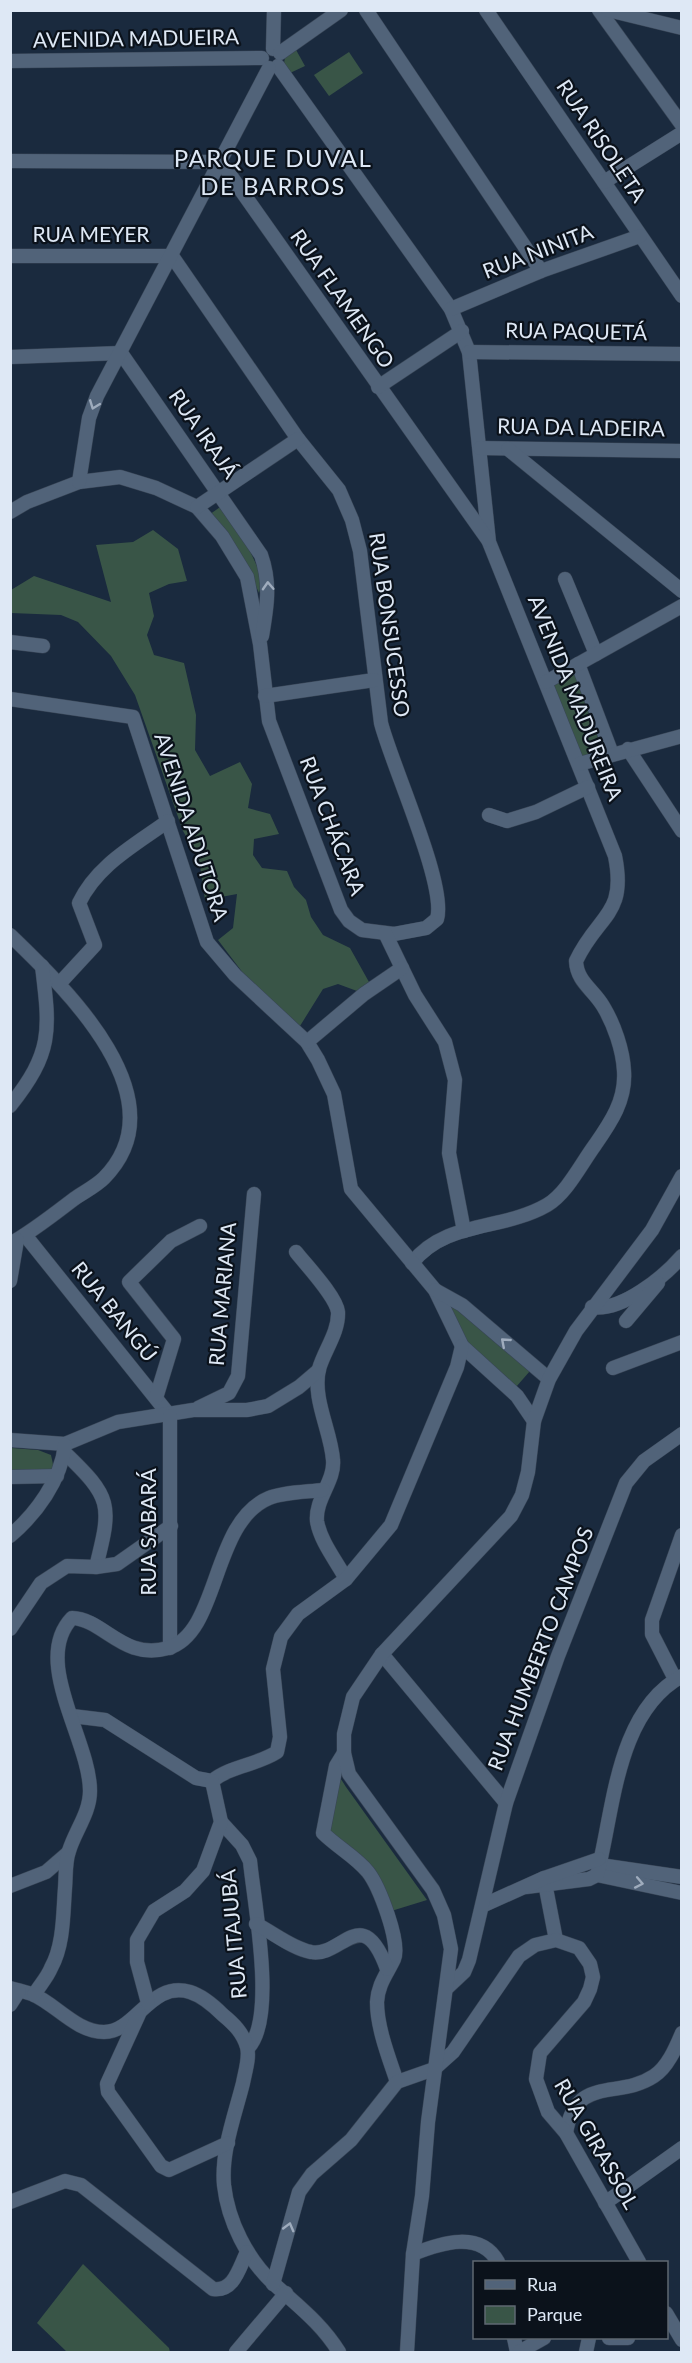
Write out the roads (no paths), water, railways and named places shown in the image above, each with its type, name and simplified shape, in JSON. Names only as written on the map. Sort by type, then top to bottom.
[{"type":"street","points":[[79,482],[89,418],[273,59],[274,10]]},
{"type":"street","points":[[273,59],[341,10]]},
{"type":"street","points":[[366,10],[541,271]]},
{"type":"street","name":"RUA RISOLETA","points":[[486,10],[681,296]]},
{"type":"street","points":[[599,10],[681,125]]},
{"type":"street","points":[[608,10],[681,28]]},
{"type":"street","name":"AVENIDA MADUEIRA","points":[[10,62],[273,59]]},
{"type":"street","name":"AVENIDA MADUREIRA","points":[[273,59],[451,309],[462,332],[469,352],[489,542],[615,856],[619,879],[617,898],[582,948],[576,961],[577,972],[602,1004],[611,1022],[624,1069],[623,1092],[614,1118],[563,1190],[549,1204],[530,1213],[432,1242],[412,1263]]},
{"type":"street","points":[[604,182],[681,133]]},
{"type":"street","points":[[10,161],[221,162]]},
{"type":"street","name":"RUA FLAMENGO","points":[[221,162],[489,542]]},
{"type":"street","name":"RUA NINITA","points":[[451,309],[541,271],[640,236]]},
{"type":"street","name":"RUA MEYER","points":[[10,256],[72,254],[172,256]]},
{"type":"street","name":"RUA BONSUCESSO","points":[[172,256],[298,439],[339,490],[352,520],[360,551],[374,680],[388,751],[438,893],[438,916],[426,928],[385,933]]},
{"type":"street","points":[[378,387],[462,332]]},
{"type":"street","name":"RUA PAQUETÁ","points":[[469,352],[681,354]]},
{"type":"street","points":[[10,357],[121,353]]},
{"type":"street","name":"RUA IRAJÁ","points":[[121,353],[261,555],[267,573],[269,596],[260,644]]},
{"type":"street","points":[[197,507],[298,439]]},
{"type":"street","name":"RUA DA LADEIRA","points":[[480,448],[681,451]]},
{"type":"street","points":[[507,449],[681,591]]},
{"type":"street","points":[[10,512],[27,502],[79,482],[120,477],[156,488],[197,507],[222,536],[247,577],[260,644]]},
{"type":"street","points":[[565,579],[596,654]]},
{"type":"street","points":[[546,682],[681,606]]},
{"type":"street","points":[[10,642],[43,646]]},
{"type":"street","name":"RUA CHÁCARA","points":[[260,644],[269,721],[341,910],[349,921],[362,930],[385,933]]},
{"type":"street","points":[[578,664],[612,754]]},
{"type":"street","points":[[265,696],[374,680]]},
{"type":"street","name":"AVENIDA ADUTORA","points":[[10,699],[133,717],[168,821],[201,932],[235,975],[307,1042],[334,1094],[351,1189],[435,1290],[462,1346]]},
{"type":"street","points":[[579,764],[681,736]]},
{"type":"street","points":[[627,749],[681,831]]},
{"type":"street","points":[[489,815],[507,821],[536,812],[588,787]]},
{"type":"street","points":[[59,984],[95,945],[79,903],[88,885],[99,871],[168,821]]},
{"type":"street","points":[[385,933],[415,995],[445,1042],[455,1080],[449,1153],[464,1231]]},
{"type":"street","points":[[10,935],[81,1009],[114,1056],[129,1099],[128,1132],[121,1152],[105,1178],[18,1240],[10,1281]]},
{"type":"street","points":[[10,1106],[30,1080],[47,1042],[48,1020],[42,966]]},
{"type":"street","points":[[307,1042],[364,994],[402,968]]},
{"type":"street","points":[[406,2352],[413,2254],[434,2069],[448,1987],[451,1949],[449,1932],[433,1890],[419,1868],[361,1794],[349,1774],[344,1753],[344,1734],[353,1696],[382,1654],[511,1516],[522,1495],[528,1472],[534,1421],[549,1379],[592,1307],[652,1230],[681,1176]]},
{"type":"street","name":"RUA MARIANA","points":[[194,1410],[229,1393],[238,1376],[254,1194]]},
{"type":"street","points":[[156,1398],[174,1339],[129,1282],[171,1240],[200,1226]]},
{"type":"street","name":"RUA BANGÚ","points":[[18,1240],[170,1416]]},
{"type":"street","points":[[296,1252],[330,1297],[338,1312],[333,1335],[319,1370],[319,1391],[333,1461],[331,1474],[323,1490],[317,1520],[320,1532],[346,1579]]},
{"type":"street","points":[[627,1321],[681,1256]]},
{"type":"street","points":[[592,1307],[616,1305],[667,1273]]},
{"type":"street","points":[[435,1290],[462,1305],[549,1379]]},
{"type":"street","points":[[613,1368],[681,1342]]},
{"type":"street","points":[[72,1716],[105,1720],[196,1778],[212,1781],[226,1772],[261,1762],[277,1752],[280,1737],[273,1669],[280,1637],[298,1614],[346,1579],[391,1525],[457,1368],[462,1346],[517,1396],[534,1421]]},
{"type":"street","points":[[10,1440],[65,1448],[118,1422],[170,1416],[194,1410],[248,1410],[268,1406],[299,1387],[319,1370]]},
{"type":"street","name":"RUA SABARÁ","points":[[170,1416],[170,1648]]},
{"type":"street","name":"RUA HUMBERTO CAMPOS","points":[[448,1987],[464,1972],[484,1905],[506,1803],[558,1656],[626,1483],[644,1461],[681,1434]]},
{"type":"street","points":[[10,1536],[31,1515],[57,1476],[65,1448]]},
{"type":"street","points":[[65,1448],[97,1484],[104,1504],[107,1524],[96,1567]]},
{"type":"street","points":[[10,1477],[57,1476]]},
{"type":"street","points":[[34,1995],[52,1967],[60,1940],[68,1853],[86,1812],[90,1792],[72,1716],[62,1697],[58,1674],[61,1629],[72,1618],[84,1618],[110,1638],[140,1650],[170,1648],[191,1631],[208,1598],[235,1528],[245,1513],[270,1497],[323,1490]]},
{"type":"street","points":[[10,1629],[41,1583],[67,1566],[96,1567],[117,1564],[171,1526]]},
{"type":"street","points":[[599,1866],[632,1731],[646,1708],[664,1686],[678,1678],[652,1634],[652,1627],[681,1540]]},
{"type":"street","points":[[382,1654],[506,1803]]},
{"type":"street","points":[[344,1753],[336,1766],[323,1833],[367,1870],[375,1882],[396,1947],[394,1958],[379,1988],[377,2003],[389,2059],[397,2082]]},
{"type":"street","points":[[212,1781],[221,1822],[203,1870],[184,1891],[154,1911],[137,1940],[137,1962],[144,2007],[107,2084],[108,2092],[161,2166],[169,2170],[228,2143]]},
{"type":"street","name":"RUA ITAJUBÁ","points":[[221,1822],[242,1845],[250,1861],[264,1992],[256,2041],[248,2048]]},
{"type":"street","points":[[10,1886],[46,1872],[68,1853]]},
{"type":"street","points":[[599,1866],[681,1893]]},
{"type":"street","points":[[484,1905],[526,1887],[599,1866],[681,1877]]},
{"type":"street","points":[[273,2284],[299,2192],[304,2182],[351,2140],[397,2082],[434,2069],[453,2052],[519,1956],[535,1945],[556,1940],[545,1881]]},
{"type":"street","points":[[256,1924],[311,1952],[325,1951],[343,1939],[358,1936],[373,1941],[380,1950],[387,1969]]},
{"type":"street","name":"RUA GIRASSOL","points":[[556,1940],[579,1948],[590,1964],[593,1977],[584,2002],[540,2053],[536,2066],[541,2097],[548,2112],[566,2133],[638,2261]]},
{"type":"street","points":[[10,2005],[15,1990],[34,1995],[80,2025],[105,2032],[118,2028],[165,1992],[176,1990],[190,1992],[203,1998],[238,2028],[248,2048],[246,2067],[224,2165],[224,2185],[236,2230],[247,2252],[273,2284],[311,2314],[339,2352]]},
{"type":"street","points":[[566,2133],[568,2117],[580,2100],[596,2091],[633,2085],[656,2075],[674,2051],[681,2033]]},
{"type":"street","points":[[605,2203],[681,2148]]},
{"type":"street","points":[[10,2202],[65,2181],[81,2185],[213,2289],[223,2290],[229,2287],[247,2252]]},
{"type":"street","points":[[413,2254],[441,2243],[470,2241],[492,2252],[497,2261]]},
{"type":"street","points":[[236,2352],[286,2293]]},
{"type":"street","points":[[668,2317],[681,2340]]},
{"type":"street","points":[[518,2352],[541,2339]]},
{"type":"district","name":"PARQUE DUVAL DE BARROS","points":[[273,173]]}]
